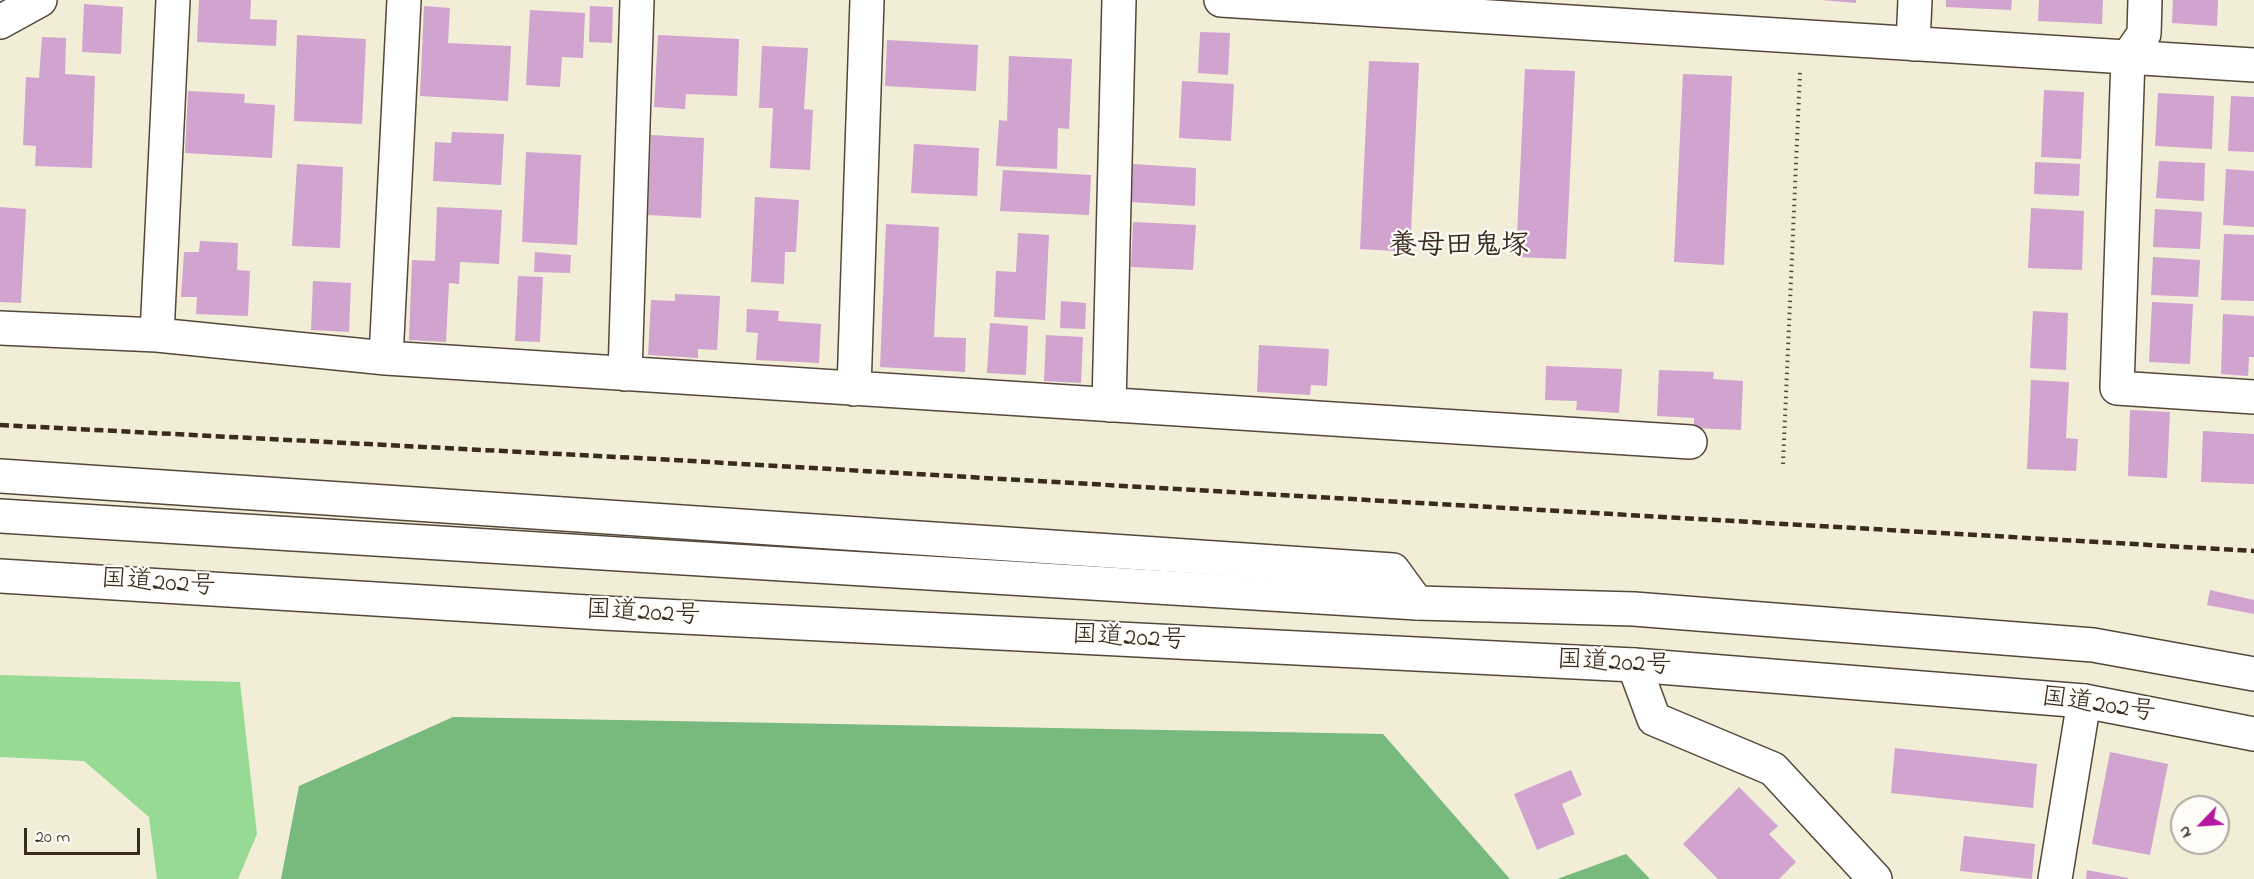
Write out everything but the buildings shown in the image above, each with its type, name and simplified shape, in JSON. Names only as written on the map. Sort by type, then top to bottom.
[{"type":"main road","points":[[0,22],[40,0]]},
{"type":"main road","points":[[158,335],[173,0]]},
{"type":"main road","points":[[386,358],[404,0]]},
{"type":"main road","points":[[625,374],[637,0]]},
{"type":"main road","points":[[854,389],[867,0]]},
{"type":"main road","points":[[1108,405],[1119,0]]},
{"type":"main road","points":[[1221,0],[2254,65]]},
{"type":"main road","points":[[1913,44],[1916,0]]},
{"type":"main road","points":[[2145,0],[2144,34],[2128,57],[2117,388],[2254,397]]},
{"type":"main road","points":[[0,328],[158,335],[386,358],[1690,442]]},
{"type":"main road","points":[[0,476],[1393,570],[1417,603]]},
{"type":"main road","points":[[0,516],[1417,603],[1634,609],[2093,645],[2254,675]]},
{"type":"main road","name":"国道202号","points":[[0,576],[603,613],[1634,665],[2084,701],[2254,734]]},
{"type":"main road","points":[[1634,665],[1654,719],[1773,769],[1875,879]]},
{"type":"main road","points":[[2055,879],[2084,701]]},
{"type":"path","points":[[1783,464],[1802,37]]},
{"type":"green space","points":[[0,675],[240,682],[257,834],[238,879],[157,879],[149,817],[84,761],[0,757]]},
{"type":"green space","points":[[453,717],[1383,734],[1510,879],[281,879],[299,786]]},
{"type":"green space","points":[[1626,854],[1650,879],[1557,879]]},
{"type":"railway","points":[[0,425],[656,459],[2254,551]]},
{"type":"district","name":"養母田鬼塚","points":[[1459,248]]}]
